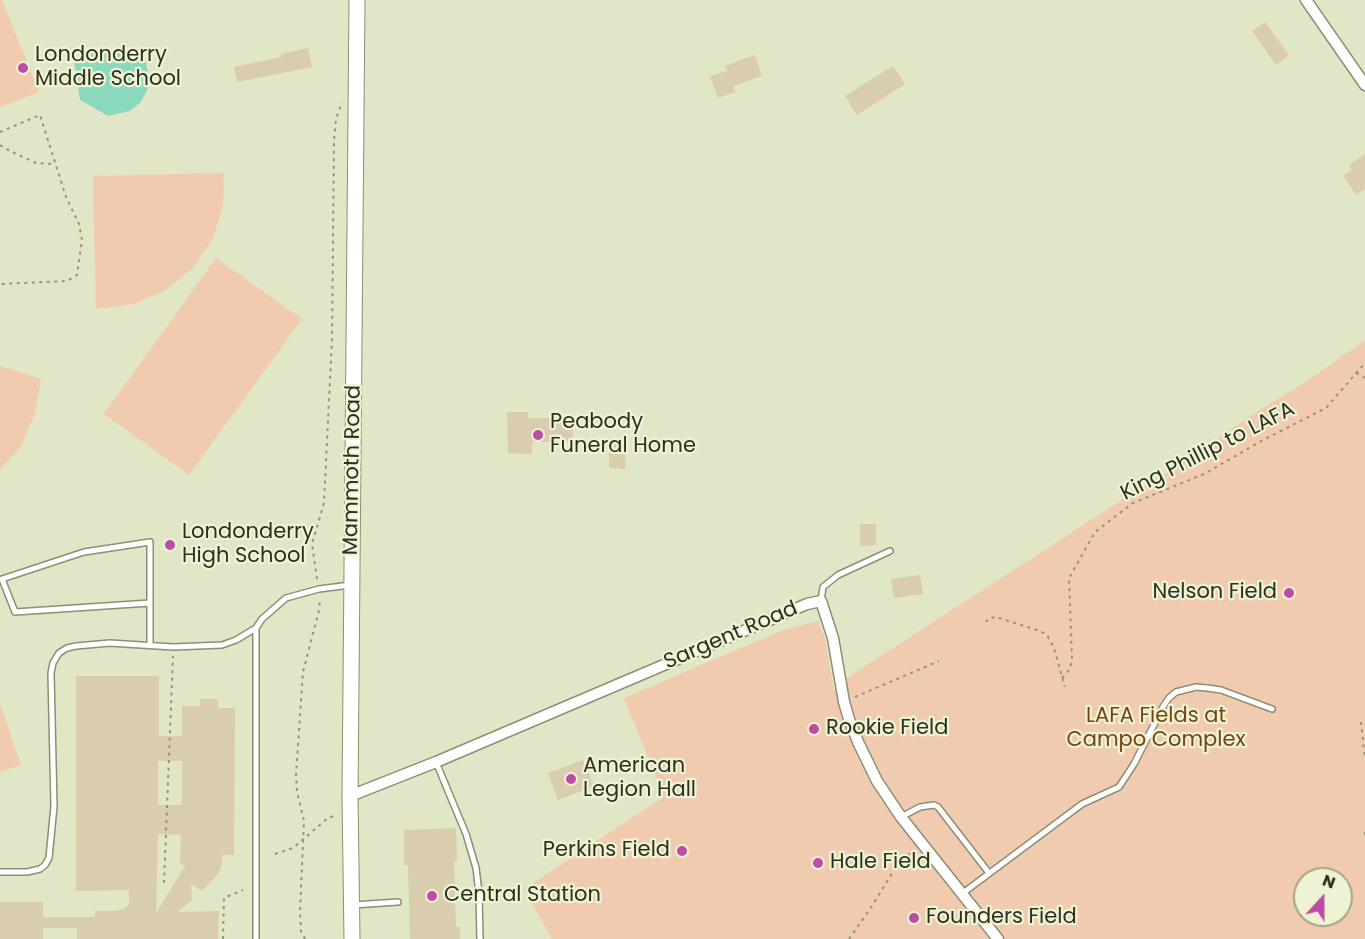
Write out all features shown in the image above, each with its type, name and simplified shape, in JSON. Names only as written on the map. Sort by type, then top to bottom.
[{"type":"main road","name":"Mammoth Road","points":[[352,939],[350,796],[357,0]]},
{"type":"street","points":[[1306,0],[1365,85]]},
{"type":"street","name":"Sargent Road","points":[[350,796],[436,762],[796,609],[821,601],[834,638],[844,702],[858,742],[877,782],[901,817],[998,939]]},
{"type":"lane","points":[[150,603],[15,612],[2,579],[84,552],[150,542],[150,603],[150,645]]},
{"type":"lane","points":[[821,601],[823,587],[838,574],[890,551]]},
{"type":"lane","points":[[0,872],[27,872],[40,869],[49,858],[54,806],[51,673],[56,658],[67,648],[118,643],[201,648],[222,645],[256,628],[262,619],[286,598],[318,589],[352,584]]},
{"type":"lane","points":[[256,628],[256,939]]},
{"type":"lane","points":[[963,893],[1082,804],[1119,787],[1134,764],[1164,705],[1176,692],[1196,687],[1214,689],[1272,709]]},
{"type":"lane","points":[[436,762],[466,834],[476,868],[480,939]]},
{"type":"lane","points":[[901,817],[927,805],[938,807],[989,873]]},
{"type":"lane","points":[[351,905],[398,902]]},
{"type":"path","points":[[317,579],[312,544],[324,503],[332,339],[334,140],[336,119],[344,94]]},
{"type":"path","points":[[0,132],[40,115],[66,197],[79,224],[82,240],[77,275],[67,281],[0,284]]},
{"type":"path","points":[[0,145],[36,163],[55,164]]},
{"type":"path","name":"King Phillip to LAFA","points":[[1062,678],[1070,669],[1072,659],[1070,578],[1095,532],[1133,504],[1204,474],[1263,440],[1326,408],[1365,363]]},
{"type":"path","points":[[1356,373],[1365,378]]},
{"type":"path","points":[[305,939],[301,931],[300,911],[304,840],[303,813],[297,792],[296,775],[303,672],[320,598]]},
{"type":"path","points":[[986,622],[989,618],[996,616],[1047,635],[1054,648],[1065,687]]},
{"type":"path","points":[[164,883],[173,647]]},
{"type":"path","points":[[844,702],[939,661]]},
{"type":"path","points":[[1361,722],[1365,758]]},
{"type":"path","points":[[275,854],[292,848],[328,818],[337,815]]},
{"type":"path","points":[[849,939],[904,854],[931,853]]},
{"type":"path","points":[[223,939],[224,898],[243,890]]},
{"type":"green space","points":[[0,0],[2,0],[39,92],[0,107]]},
{"type":"green space","points":[[224,173],[223,206],[213,238],[193,268],[167,289],[135,304],[96,309],[93,176]]},
{"type":"green space","points":[[216,258],[302,319],[189,475],[104,414]]},
{"type":"green space","name":"LAFA Fields at Campo Complex","points":[[1365,340],[1365,939],[552,939],[524,889],[664,797],[624,698],[783,630],[818,621],[824,635],[834,690],[850,676],[1171,470],[1261,409],[1309,380]]},
{"type":"green space","points":[[0,366],[41,379],[35,413],[21,447],[0,469]]},
{"type":"green space","points":[[0,704],[21,765],[0,772]]},
{"type":"shaded area","points":[[130,51],[146,62],[150,84],[141,102],[130,111],[108,116],[80,100],[74,60],[86,54]]},
{"type":"building","points":[[1265,22],[1289,55],[1276,65],[1252,31]]},
{"type":"building","points":[[308,48],[312,67],[237,82],[234,67],[281,57],[281,54]]},
{"type":"building","points":[[755,55],[762,76],[733,86],[735,92],[718,98],[710,76],[727,71],[725,66]]},
{"type":"building","points":[[893,66],[905,84],[857,115],[845,96]]},
{"type":"building","points":[[1365,154],[1365,189],[1356,195],[1343,176],[1352,170],[1349,165]]},
{"type":"building","name":"Peabody Funeral Home","points":[[507,412],[528,412],[528,418],[566,418],[566,427],[573,427],[573,442],[532,442],[532,454],[508,453]]},
{"type":"building","points":[[609,443],[626,445],[625,469],[609,468]]},
{"type":"building","points":[[860,524],[876,524],[876,545],[860,546]]},
{"type":"building","points":[[920,575],[923,594],[894,598],[891,579]]},
{"type":"building","points":[[76,676],[159,676],[159,736],[182,736],[182,706],[200,706],[200,699],[218,699],[218,708],[235,708],[234,855],[222,855],[222,864],[218,874],[202,891],[191,884],[192,900],[178,912],[219,911],[218,939],[77,939],[77,928],[43,928],[43,939],[0,939],[0,902],[43,902],[43,917],[95,917],[95,911],[116,911],[124,909],[129,904],[129,890],[76,891]],"holes":[[[158,761],[182,761],[182,805],[158,805]],[[158,834],[181,835],[180,863],[185,866],[156,913]]]},
{"type":"building","name":"American Legion Hall","points":[[583,760],[594,786],[558,800],[548,773]]},
{"type":"building","name":"Central Station","points":[[456,828],[457,861],[454,861],[456,927],[460,927],[460,939],[410,939],[408,865],[404,865],[404,830]]},
{"type":"place","name":"Londonderry Middle School","points":[[23,68]]},
{"type":"place","name":"Peabody Funeral Home","points":[[538,435]]},
{"type":"place","name":"Londonderry High School","points":[[170,545]]},
{"type":"place","name":"Nelson Field","points":[[1289,593]]},
{"type":"place","name":"Rookie Field","points":[[814,729]]},
{"type":"place","name":"American Legion Hall","points":[[571,779]]},
{"type":"place","name":"Perkins Field","points":[[682,851]]},
{"type":"place","name":"Hale Field","points":[[818,863]]},
{"type":"place","name":"Central Station","points":[[432,896]]},
{"type":"place","name":"Founders Field","points":[[914,918]]}]
